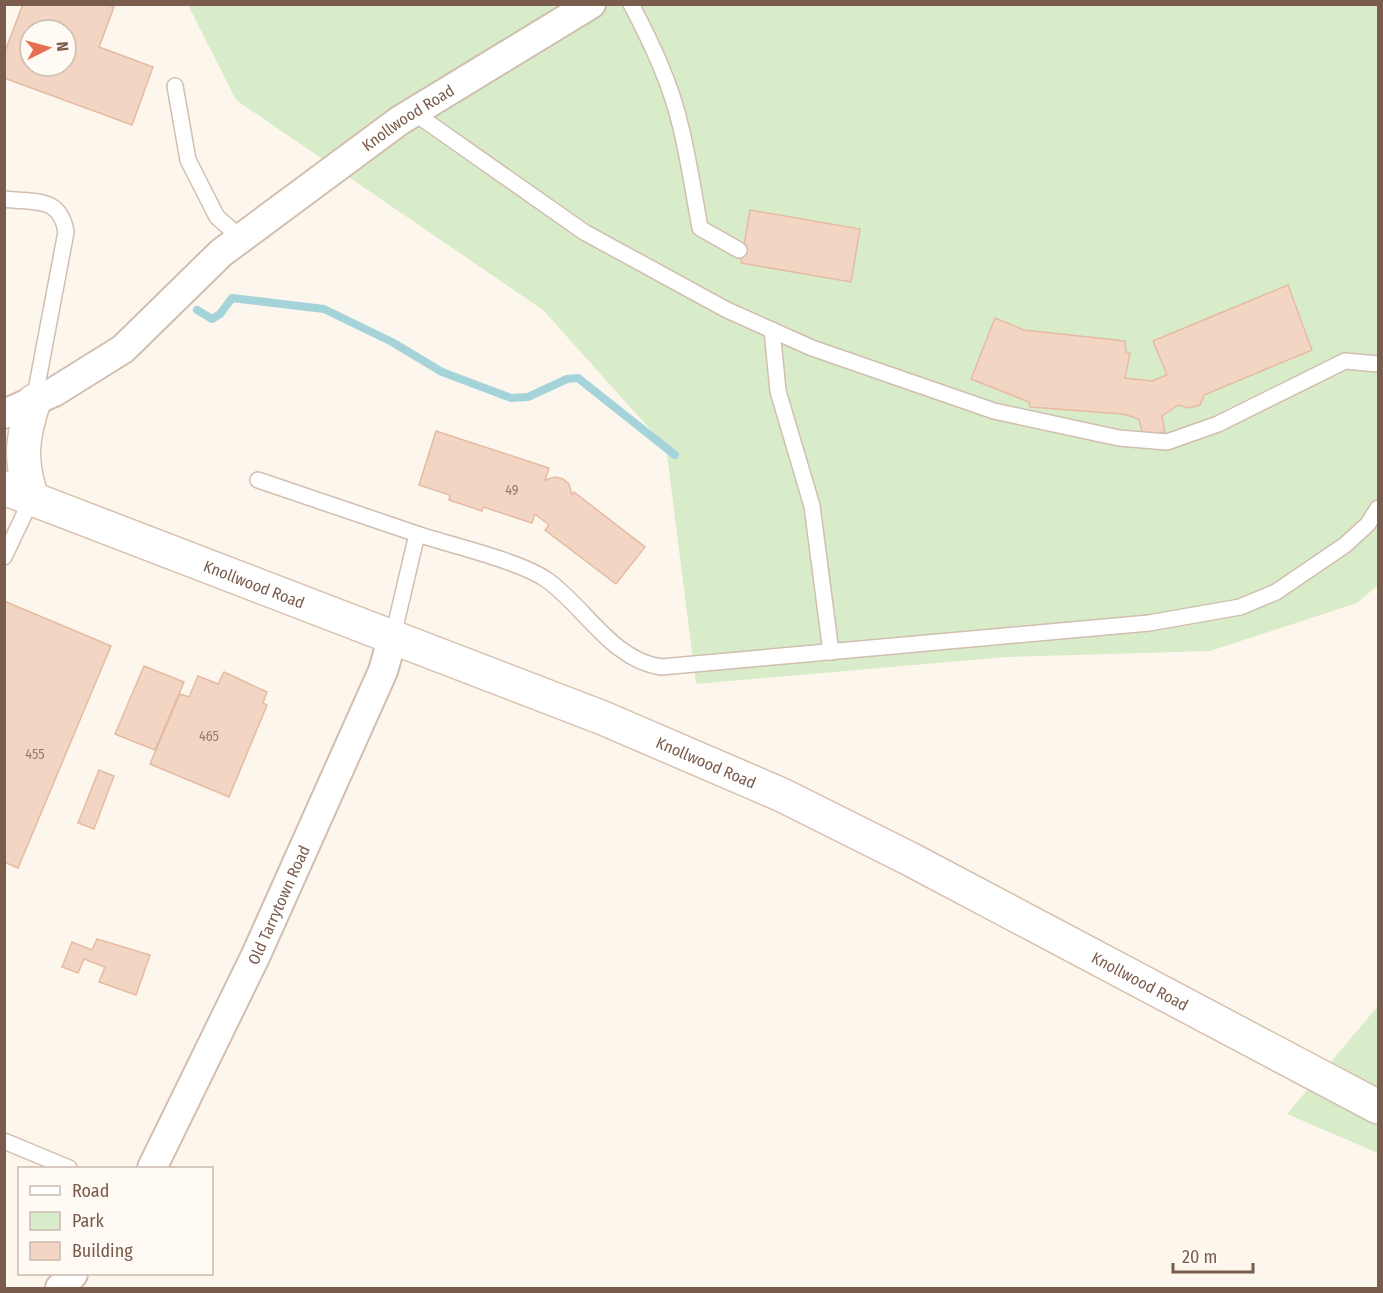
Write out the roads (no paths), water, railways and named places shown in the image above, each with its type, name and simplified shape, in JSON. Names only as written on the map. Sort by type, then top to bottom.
[{"type":"main road","points":[[18,493],[24,474],[23,458],[27,422],[34,401]]},
{"type":"main road","name":"Knollwood Road","points":[[18,493],[603,718],[782,795],[921,864],[1378,1107]]},
{"type":"street","name":"Knollwood Road","points":[[4,414],[54,392],[123,349],[221,253],[241,238],[413,112],[591,4]]},
{"type":"street","name":"Old Tarrytown Road","points":[[152,1167],[256,955],[382,671],[393,636]]},
{"type":"street","points":[[60,1288],[72,1275]]},
{"type":"lane","points":[[631,4],[656,52],[671,93],[681,128],[700,228],[739,250]]},
{"type":"lane","points":[[176,86],[188,160],[217,217],[241,238]]},
{"type":"lane","points":[[413,112],[584,232],[727,310],[812,348],[994,411],[1119,438],[1167,442],[1218,424],[1345,361],[1378,364]]},
{"type":"lane","points":[[4,200],[54,206],[63,216],[66,232],[34,401]]},
{"type":"lane","points":[[772,330],[778,391],[812,506],[831,652]]},
{"type":"lane","points":[[258,480],[529,571],[547,580],[629,656],[647,665],[661,668],[1149,623],[1240,607],[1276,592],[1345,545],[1368,524],[1378,508]]},
{"type":"lane","points":[[4,556],[18,493]]},
{"type":"lane","points":[[393,636],[417,534]]},
{"type":"lane","points":[[4,1141],[67,1167]]},
{"type":"waterway","points":[[197,310],[212,319],[220,314],[232,298],[324,309],[392,342],[442,372],[511,398],[528,397],[567,379],[578,378],[675,455]]}]
